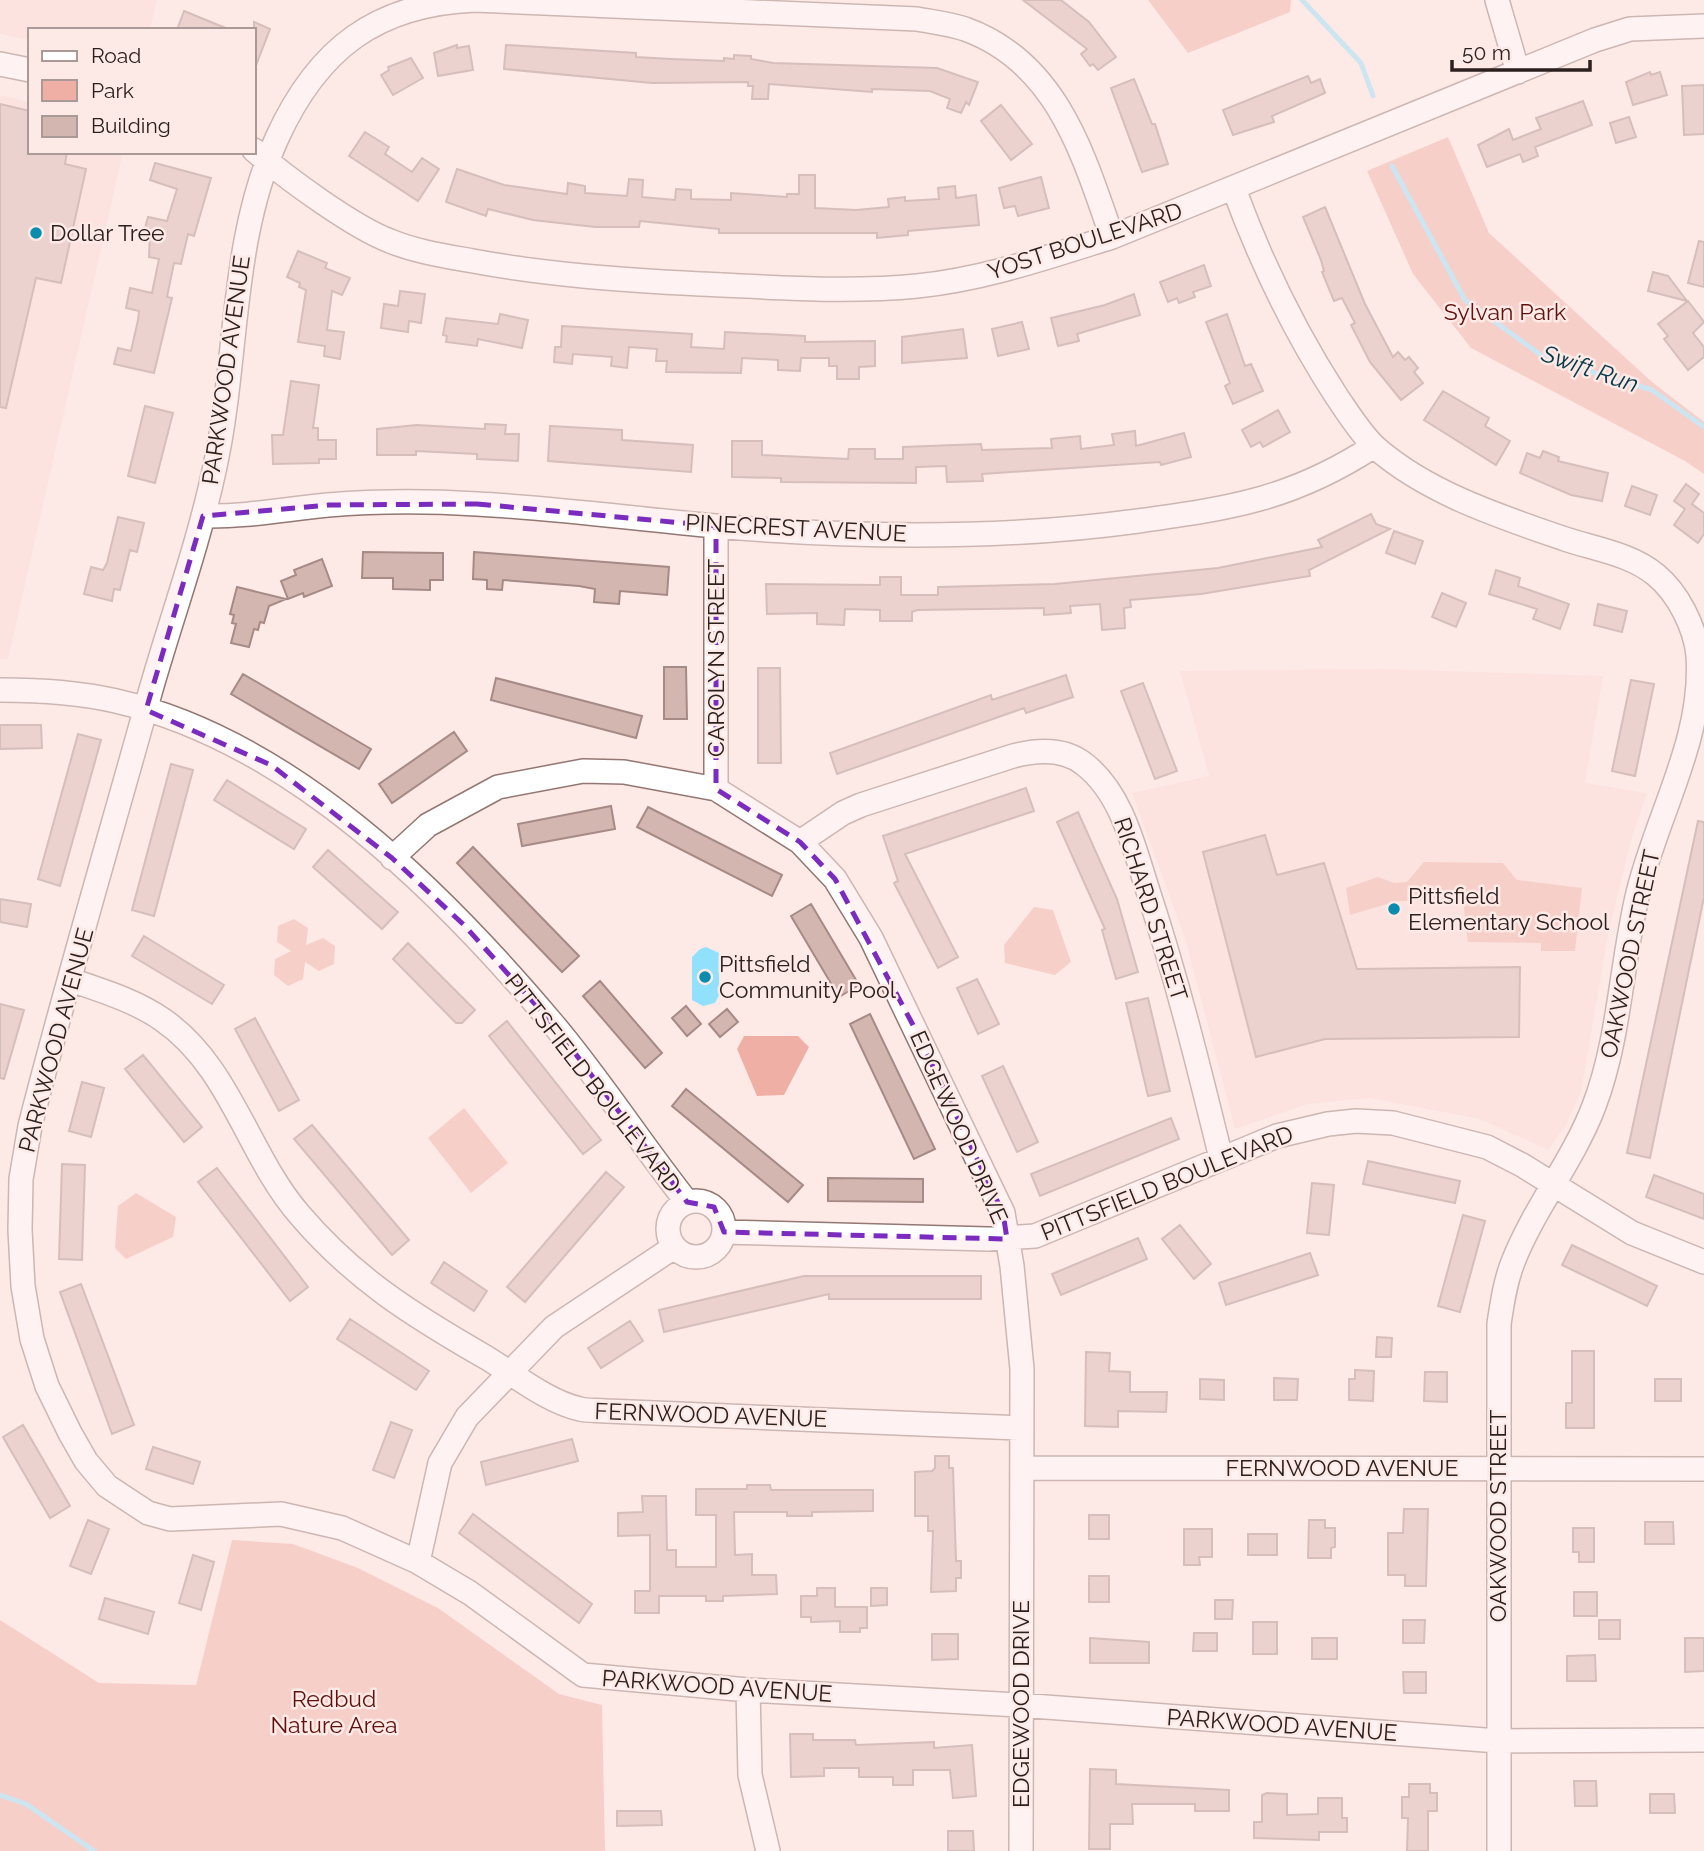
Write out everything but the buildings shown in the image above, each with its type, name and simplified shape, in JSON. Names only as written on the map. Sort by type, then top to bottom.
[{"type":"street","name":"PARKWOOD AVENUE","points":[[1112,237],[1084,157],[1062,110],[1029,70],[1001,47],[965,29],[917,19],[691,6],[475,0],[392,6],[338,48],[306,89],[278,137],[261,157],[242,256],[225,408],[203,516],[30,1126],[21,1179],[23,1286],[32,1339],[47,1386],[81,1451],[107,1486],[148,1513],[170,1519],[195,1520],[281,1514],[342,1528],[418,1562],[470,1593],[583,1675],[748,1690],[1019,1705],[1498,1741],[1704,1741]]},
{"type":"street","points":[[1497,0],[1518,72]]},
{"type":"street","name":"YOST BOULEVARD","points":[[261,157],[389,241],[424,252],[513,269],[596,279],[843,289],[917,286],[974,277],[1030,263],[1112,237],[1630,29],[1704,26]]},
{"type":"street","points":[[0,64],[28,71]]},
{"type":"street","name":"OAKWOOD STREET","points":[[1234,189],[1284,308],[1311,358],[1374,446],[1418,476],[1462,499],[1512,521],[1624,556],[1656,575],[1677,600],[1692,629],[1698,655],[1694,761],[1657,830],[1638,894],[1624,960],[1615,1034],[1603,1081],[1578,1140],[1513,1262],[1504,1293],[1499,1324],[1499,1851]]},
{"type":"street","name":"PINECREST AVENUE","points":[[203,516],[230,517],[329,505],[420,502],[571,511],[716,526],[897,536],[1095,527],[1264,500],[1342,467],[1374,446]]},
{"type":"street","name":"CAROLYN STREET","points":[[716,526],[716,789]]},
{"type":"street","name":"PITTSFIELD BOULEVARD","points":[[0,690],[77,693],[175,719],[271,765],[332,807],[464,925],[553,1024],[687,1202]]},
{"type":"street","name":"RICHARD STREET","points":[[800,842],[843,813],[861,805],[1013,756],[1033,751],[1057,752],[1084,763],[1108,790],[1126,825],[1178,983],[1221,1158]]},
{"type":"street","name":"EDGEWOOD DRIVE","points":[[392,858],[428,825],[461,805],[498,788],[542,777],[583,771],[624,772],[716,789],[800,842],[835,880],[871,938],[1003,1213],[1020,1335],[1021,1851]]},
{"type":"street","name":"FERNWOOD AVENUE","points":[[71,980],[133,1002],[165,1021],[217,1077],[265,1166],[297,1212],[335,1254],[365,1281],[410,1314],[579,1409],[1021,1427]]},
{"type":"street","name":"PITTSFIELD BOULEVARD","points":[[674,1247],[669,1239],[667,1224],[676,1208],[698,1200],[715,1207],[720,1214],[724,1232],[1007,1239],[1035,1236],[1221,1158],[1300,1129],[1356,1121],[1393,1123],[1487,1147],[1632,1233],[1704,1262]]},
{"type":"street","points":[[418,1562],[440,1463],[467,1418],[509,1371],[554,1327],[674,1247],[688,1256],[705,1255],[717,1247],[724,1232]]},
{"type":"street","name":"FERNWOOD AVENUE","points":[[1022,1468],[1704,1469]]},
{"type":"street","points":[[748,1690],[750,1776],[768,1851]]},
{"type":"highlighted area","points":[[477,504],[716,526],[716,789],[800,842],[835,879],[913,1025],[1003,1213],[1007,1239],[724,1232],[714,1207],[687,1202],[553,1024],[464,925],[392,858],[271,765],[146,710],[203,516],[329,505]]},
{"type":"shaded area","points":[[0,0],[157,0],[150,28],[28,28],[28,40],[0,34]]},
{"type":"shaded area","points":[[0,95],[28,102],[28,154],[123,154],[8,659],[0,659]]},
{"type":"shaded area","name":"Pittsfield Elementary School","points":[[1384,669],[1603,676],[1585,783],[1647,793],[1631,840],[1608,935],[1581,1092],[1566,1125],[1548,1150],[1480,1119],[1369,1098],[1308,1104],[1235,1129],[1185,938],[1132,793],[1209,776],[1180,671]]},
{"type":"green space","points":[[1148,0],[1291,0],[1290,12],[1188,53]]},
{"type":"green space","name":"Sylvan Park","points":[[1448,137],[1489,233],[1652,382],[1704,422],[1704,474],[1685,461],[1471,348],[1413,274],[1367,171]]},
{"type":"green space","points":[[1424,862],[1503,863],[1517,880],[1582,888],[1575,951],[1541,951],[1541,943],[1468,942],[1463,901],[1397,901],[1350,915],[1346,888],[1378,877],[1394,883],[1407,882]]},
{"type":"green space","points":[[1034,907],[1053,910],[1071,962],[1055,975],[1005,963],[1004,945]]},
{"type":"green space","points":[[294,919],[308,928],[306,945],[323,938],[335,946],[334,964],[319,971],[305,962],[303,979],[288,986],[274,975],[275,959],[291,951],[277,942],[278,926]]},
{"type":"green space","points":[[744,1036],[798,1036],[809,1047],[784,1095],[757,1096],[737,1049]]},
{"type":"green space","points":[[464,1108],[508,1163],[471,1193],[428,1138]]},
{"type":"green space","points":[[136,1193],[176,1217],[173,1237],[126,1259],[115,1248],[118,1206]]},
{"type":"green space","name":"Redbud Nature Area","points":[[232,1540],[293,1544],[358,1568],[438,1608],[559,1694],[602,1705],[605,1851],[0,1851],[0,1620],[99,1683],[196,1685]]},
{"type":"water","name":"Pittsfield Community Pool","points":[[706,947],[719,953],[719,995],[715,1003],[703,1006],[692,1000],[692,957]]},
{"type":"waterway","name":"Swift Run","points":[[1302,0],[1361,63],[1373,96]]},
{"type":"waterway","name":"Swift Run","points":[[1392,166],[1465,300],[1545,358],[1652,390],[1704,427]]},
{"type":"waterway","points":[[0,1795],[26,1804],[94,1851]]},
{"type":"place","name":"Dollar Tree","points":[[36,233]]},
{"type":"place","name":"Pittsfield Elementary School","points":[[1394,909]]},
{"type":"place","name":"Pittsfield Community Pool","points":[[705,977]]}]
